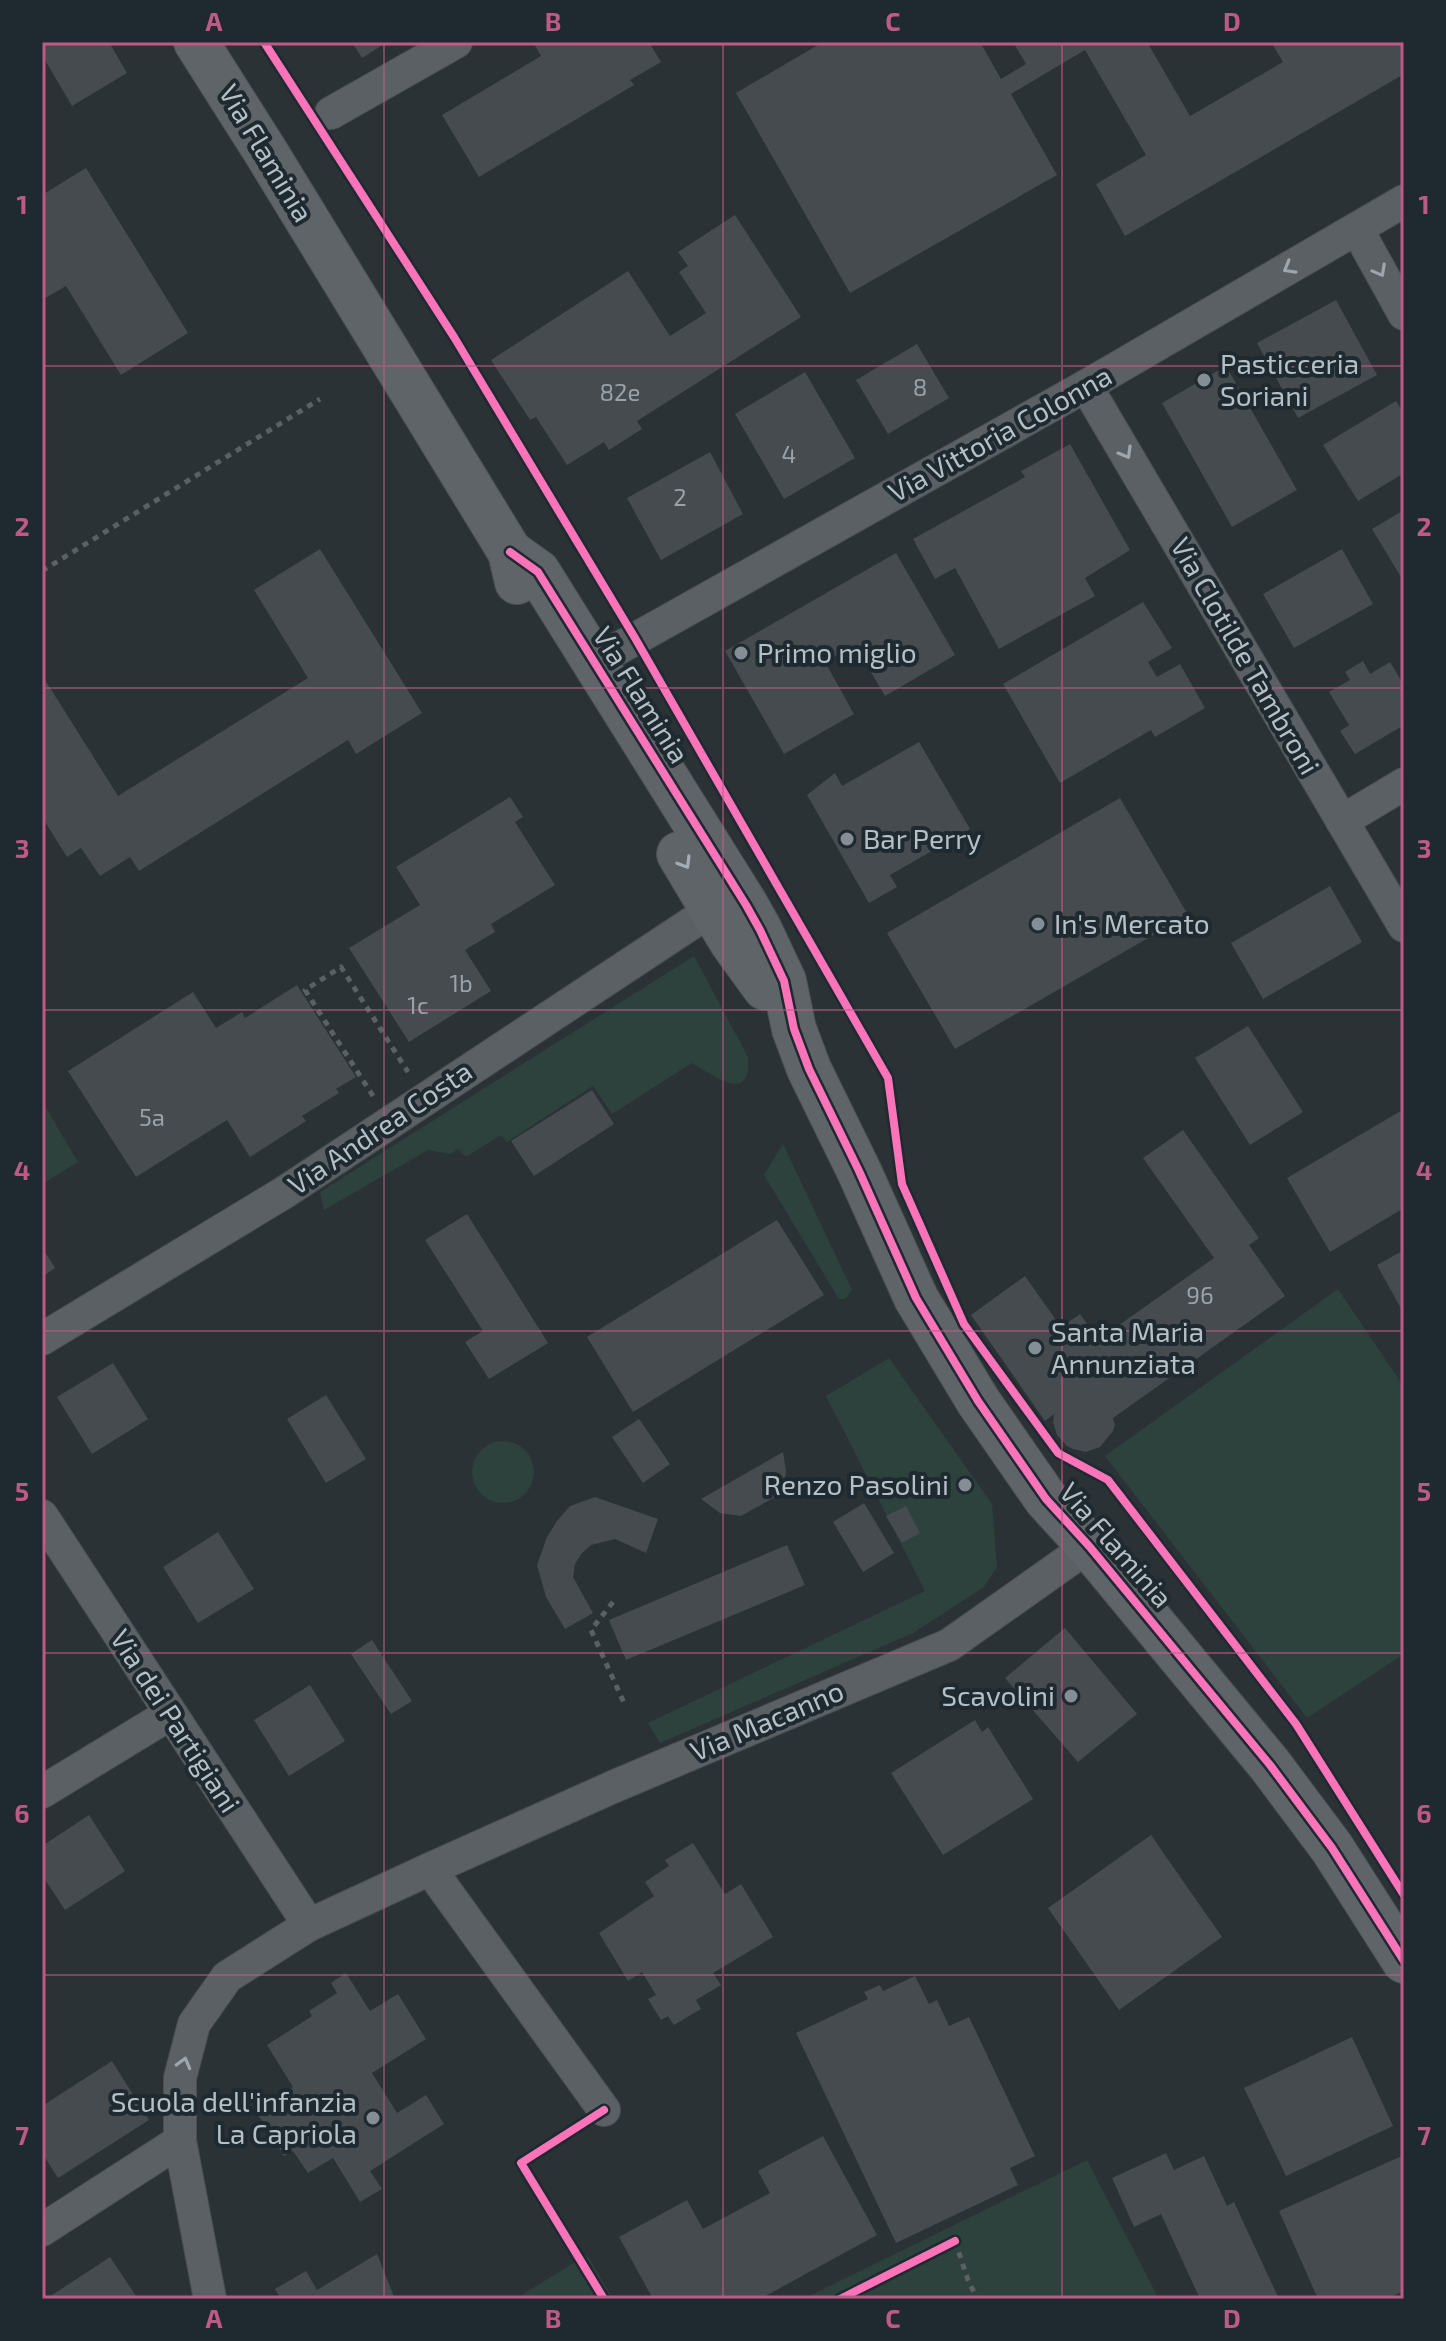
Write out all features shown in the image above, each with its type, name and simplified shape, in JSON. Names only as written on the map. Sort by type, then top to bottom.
[{"type":"street","name":"Via Flaminia","points":[[196,42],[510,552],[518,584],[731,941],[794,1029]]},
{"type":"street","points":[[331,113],[456,42]]},
{"type":"street","name":"Via Vittoria Colonna","points":[[594,662],[1086,386],[1404,201]]},
{"type":"street","points":[[1357,229],[1404,314]]},
{"type":"street","name":"Via Clotilde Tambroni","points":[[1086,386],[1404,926]]},
{"type":"street","name":"Via Flaminia","points":[[510,552],[538,572],[746,905],[784,981],[794,1029],[809,1069],[916,1298],[978,1401],[1046,1499],[1089,1546],[1270,1765],[1332,1848],[1404,1961]]},
{"type":"street","points":[[1342,821],[1404,784]]},
{"type":"street","name":"Via Andrea Costa","points":[[42,1339],[285,1192],[713,909]]},
{"type":"street","name":"Via dei Partigiani","points":[[42,1516],[309,1925]]},
{"type":"street","name":"Via Macanno","points":[[210,2299],[180,2141],[180,2078],[194,2024],[227,1977],[309,1925],[430,1869],[629,1780],[949,1645],[1089,1546]]},
{"type":"street","points":[[42,1792],[170,1714]]},
{"type":"street","points":[[430,1869],[604,2110]]},
{"type":"street","points":[[42,2230],[180,2141]]},
{"type":"path","points":[[42,571],[320,399]]},
{"type":"path","points":[[373,1096],[305,990],[341,967],[409,1073]]},
{"type":"path","points":[[613,1602],[591,1630],[625,1705]]},
{"type":"path","points":[[942,2247],[955,2241],[969,2283],[978,2299]]},
{"type":"green space","points":[[694,956],[748,1057],[748,1072],[744,1080],[738,1084],[729,1083],[692,1063],[612,1114],[593,1086],[507,1142],[501,1135],[466,1157],[458,1149],[451,1154],[428,1150],[324,1210],[320,1192]]},
{"type":"green space","points":[[42,1101],[78,1162],[42,1184]]},
{"type":"green space","points":[[783,1144],[852,1290],[845,1299],[839,1299],[764,1175]]},
{"type":"green space","points":[[1338,1289],[1404,1387],[1404,1654],[1307,1718],[1105,1456]]},
{"type":"green space","points":[[889,1358],[992,1504],[997,1567],[984,1587],[913,1633],[660,1743],[648,1723],[925,1591],[826,1396]]},
{"type":"green space","points":[[497,1441],[509,1441],[525,1450],[532,1460],[532,1484],[525,1494],[509,1503],[497,1503],[477,1489],[472,1478],[472,1466],[486,1446]]},
{"type":"green space","points":[[1087,2160],[1159,2299],[803,2299]]},
{"type":"green space","points":[[587,2255],[613,2299],[515,2299]]},
{"type":"building","points":[[48,42],[109,42],[127,73],[72,106],[42,55],[42,46]]},
{"type":"building","points":[[352,42],[387,42],[362,58]]},
{"type":"building","points":[[533,42],[649,42],[661,62],[630,80],[634,85],[479,177],[442,115],[541,56]]},
{"type":"building","points":[[823,42],[980,42],[1001,79],[1026,64],[1013,42],[1147,42],[1190,116],[1283,62],[1271,42],[1404,42],[1404,74],[1125,236],[1096,184],[1146,155],[1085,50],[1011,94],[1057,175],[850,293],[736,93]]},
{"type":"building","points":[[86,168],[188,333],[121,375],[66,286],[42,300],[42,195]]},
{"type":"building","points":[[735,215],[801,317],[637,421],[642,429],[609,450],[604,442],[567,465],[536,417],[530,420],[491,360],[628,271],[670,336],[706,313],[679,272],[688,266],[678,252]]},
{"type":"building","points":[[1336,300],[1377,375],[1298,418],[1257,343]]},
{"type":"building","points":[[917,344],[949,398],[888,434],[856,380]]},
{"type":"building","points":[[1226,366],[1297,490],[1232,527],[1162,403]]},
{"type":"building","points":[[805,372],[855,458],[784,499],[735,414]]},
{"type":"building","points":[[1396,401],[1404,414],[1404,473],[1358,501],[1323,445]]},
{"type":"building","points":[[1070,444],[1130,550],[1085,578],[1095,596],[999,649],[955,568],[935,579],[913,539],[1025,477],[1021,471]]},
{"type":"building","points":[[710,452],[743,514],[661,560],[627,498]]},
{"type":"building","points":[[1404,510],[1404,582],[1372,529]]},
{"type":"building","points":[[320,549],[422,713],[356,754],[348,740],[139,871],[130,857],[100,876],[81,848],[67,857],[42,817],[42,675],[118,796],[308,678],[254,590]]},
{"type":"building","points":[[1342,549],[1373,604],[1294,648],[1263,594]]},
{"type":"building","points":[[896,553],[955,655],[885,696],[855,645],[825,662],[854,714],[784,754],[725,651]]},
{"type":"building","points":[[1143,602],[1172,648],[1148,662],[1157,677],[1180,664],[1205,708],[1155,737],[1151,730],[1060,783],[1003,684]]},
{"type":"building","points":[[1363,661],[1370,674],[1390,662],[1404,685],[1404,725],[1355,754],[1340,731],[1349,725],[1329,692],[1350,680],[1345,672]]},
{"type":"building","points":[[919,742],[970,829],[890,875],[897,887],[869,903],[807,795],[835,773],[842,786]]},
{"type":"building","points":[[510,797],[523,817],[515,822],[555,885],[491,924],[495,932],[465,950],[491,991],[409,1042],[349,948],[420,905],[396,867]]},
{"type":"building","name":"In's Mercato","points":[[1120,798],[1188,915],[955,1049],[887,933]]},
{"type":"building","points":[[1330,886],[1362,942],[1263,999],[1231,943]]},
{"type":"building","points":[[297,985],[356,1077],[336,1089],[339,1093],[302,1116],[306,1121],[250,1157],[227,1120],[136,1177],[68,1071],[193,992],[216,1028],[242,1012],[245,1018]]},
{"type":"building","points":[[1248,1026],[1303,1112],[1250,1145],[1195,1058]]},
{"type":"building","points":[[592,1090],[614,1124],[534,1176],[511,1141]]},
{"type":"building","points":[[1404,1109],[1404,1208],[1330,1252],[1287,1178]]},
{"type":"building","points":[[1183,1130],[1259,1238],[1249,1245],[1285,1296],[1113,1418],[1113,1431],[1100,1447],[1086,1452],[1073,1449],[1057,1435],[1054,1414],[1045,1421],[971,1315],[1025,1276],[1061,1327],[1080,1314],[1098,1340],[1214,1258],[1143,1158]]},
{"type":"building","points":[[467,1214],[548,1343],[489,1379],[465,1342],[483,1331],[425,1240]]},
{"type":"building","points":[[777,1220],[824,1295],[633,1412],[587,1337]]},
{"type":"building","points":[[42,1247],[55,1268],[42,1277]]},
{"type":"building","points":[[1404,1250],[1404,1314],[1377,1265]]},
{"type":"building","points":[[113,1363],[148,1419],[92,1454],[57,1397]]},
{"type":"building","points":[[326,1395],[366,1459],[326,1483],[287,1419]]},
{"type":"building","points":[[639,1419],[670,1464],[643,1483],[612,1437]]},
{"type":"building","points":[[783,1452],[786,1471],[784,1492],[741,1516],[720,1513],[701,1499]]},
{"type":"building","points":[[595,1497],[658,1519],[646,1553],[615,1539],[591,1545],[582,1553],[575,1564],[573,1577],[593,1613],[565,1629],[546,1597],[537,1565],[547,1537],[557,1521],[570,1506]]},
{"type":"building","points":[[864,1503],[894,1553],[863,1572],[833,1522]]},
{"type":"building","points":[[906,1506],[920,1533],[902,1543],[886,1516]]},
{"type":"building","points":[[218,1532],[254,1589],[198,1623],[163,1567]]},
{"type":"building","points":[[787,1545],[805,1585],[626,1660],[609,1620]]},
{"type":"building","name":"Scavolini","points":[[1065,1628],[1137,1714],[1078,1762],[1005,1678]]},
{"type":"building","points":[[372,1640],[412,1701],[391,1714],[351,1654]]},
{"type":"building","points":[[310,1685],[345,1741],[289,1776],[254,1720]]},
{"type":"building","points":[[975,1720],[982,1732],[988,1727],[1033,1799],[943,1855],[891,1773]]},
{"type":"building","points":[[89,1815],[125,1871],[65,1910],[42,1875],[42,1846]]},
{"type":"building","points":[[1151,1835],[1222,1937],[1119,2010],[1048,1908]]},
{"type":"building","points":[[693,1843],[725,1894],[741,1884],[773,1937],[713,1973],[721,1985],[696,2000],[701,2009],[674,2025],[668,2016],[661,2020],[648,1999],[656,1995],[642,1972],[628,1981],[599,1933],[654,1896],[645,1882],[669,1866],[665,1860]]},
{"type":"building","points":[[346,1973],[370,2011],[398,1994],[426,2039],[372,2073],[397,2113],[426,2095],[444,2124],[370,2171],[382,2189],[360,2202],[333,2158],[308,2173],[293,2151],[284,2156],[255,2110],[293,2087],[267,2045],[312,2016],[309,2011],[337,1993],[331,1983]]},
{"type":"building","points":[[915,1976],[929,2004],[937,2000],[949,2026],[969,2017],[1035,2156],[1010,2168],[1018,2185],[896,2243],[796,2033],[868,1999],[864,1992],[880,1985],[883,1991]]},
{"type":"building","points":[[1352,2037],[1393,2126],[1286,2176],[1244,2088]]},
{"type":"building","points":[[112,2061],[149,2120],[58,2178],[42,2153],[42,2106]]},
{"type":"building","points":[[823,2136],[877,2235],[760,2299],[653,2299],[619,2237],[687,2200],[703,2229],[770,2193],[758,2171]]},
{"type":"building","points":[[1166,2153],[1174,2170],[1204,2156],[1227,2206],[1234,2202],[1279,2299],[1200,2299],[1161,2214],[1134,2227],[1112,2178]]},
{"type":"building","points":[[1404,2155],[1404,2291],[1386,2299],[1318,2299],[1279,2211]]},
{"type":"building","points":[[377,2254],[395,2299],[281,2299],[275,2289],[306,2271],[317,2290]]},
{"type":"building","points":[[110,2257],[138,2299],[46,2299]]},
{"type":"cycle path","points":[[264,42],[454,337],[635,638],[888,1078],[902,1184],[964,1324],[1058,1453],[1108,1480],[1296,1724],[1404,1895]]},
{"type":"cycle path","points":[[510,552],[538,572],[760,930],[784,981],[794,1029],[809,1069],[916,1298],[978,1401],[1046,1499],[1089,1546],[1270,1765],[1332,1848],[1404,1961]]},
{"type":"cycle path","points":[[604,2110],[521,2163],[604,2299]]},
{"type":"cycle path","points":[[840,2299],[955,2241]]},
{"type":"place","name":"Pasticceria Soriani","points":[[1204,380]]},
{"type":"place","name":"Primo miglio","points":[[741,653]]},
{"type":"place","name":"Bar Perry","points":[[847,839]]},
{"type":"place","name":"In's Mercato","points":[[1038,924]]},
{"type":"place","name":"Santa Maria Annunziata","points":[[1035,1348]]},
{"type":"place","name":"Renzo Pasolini","points":[[965,1485]]},
{"type":"place","name":"Scavolini","points":[[1071,1696]]},
{"type":"place","name":"Scuola dell'infanzia La Capriola","points":[[373,2118]]}]
